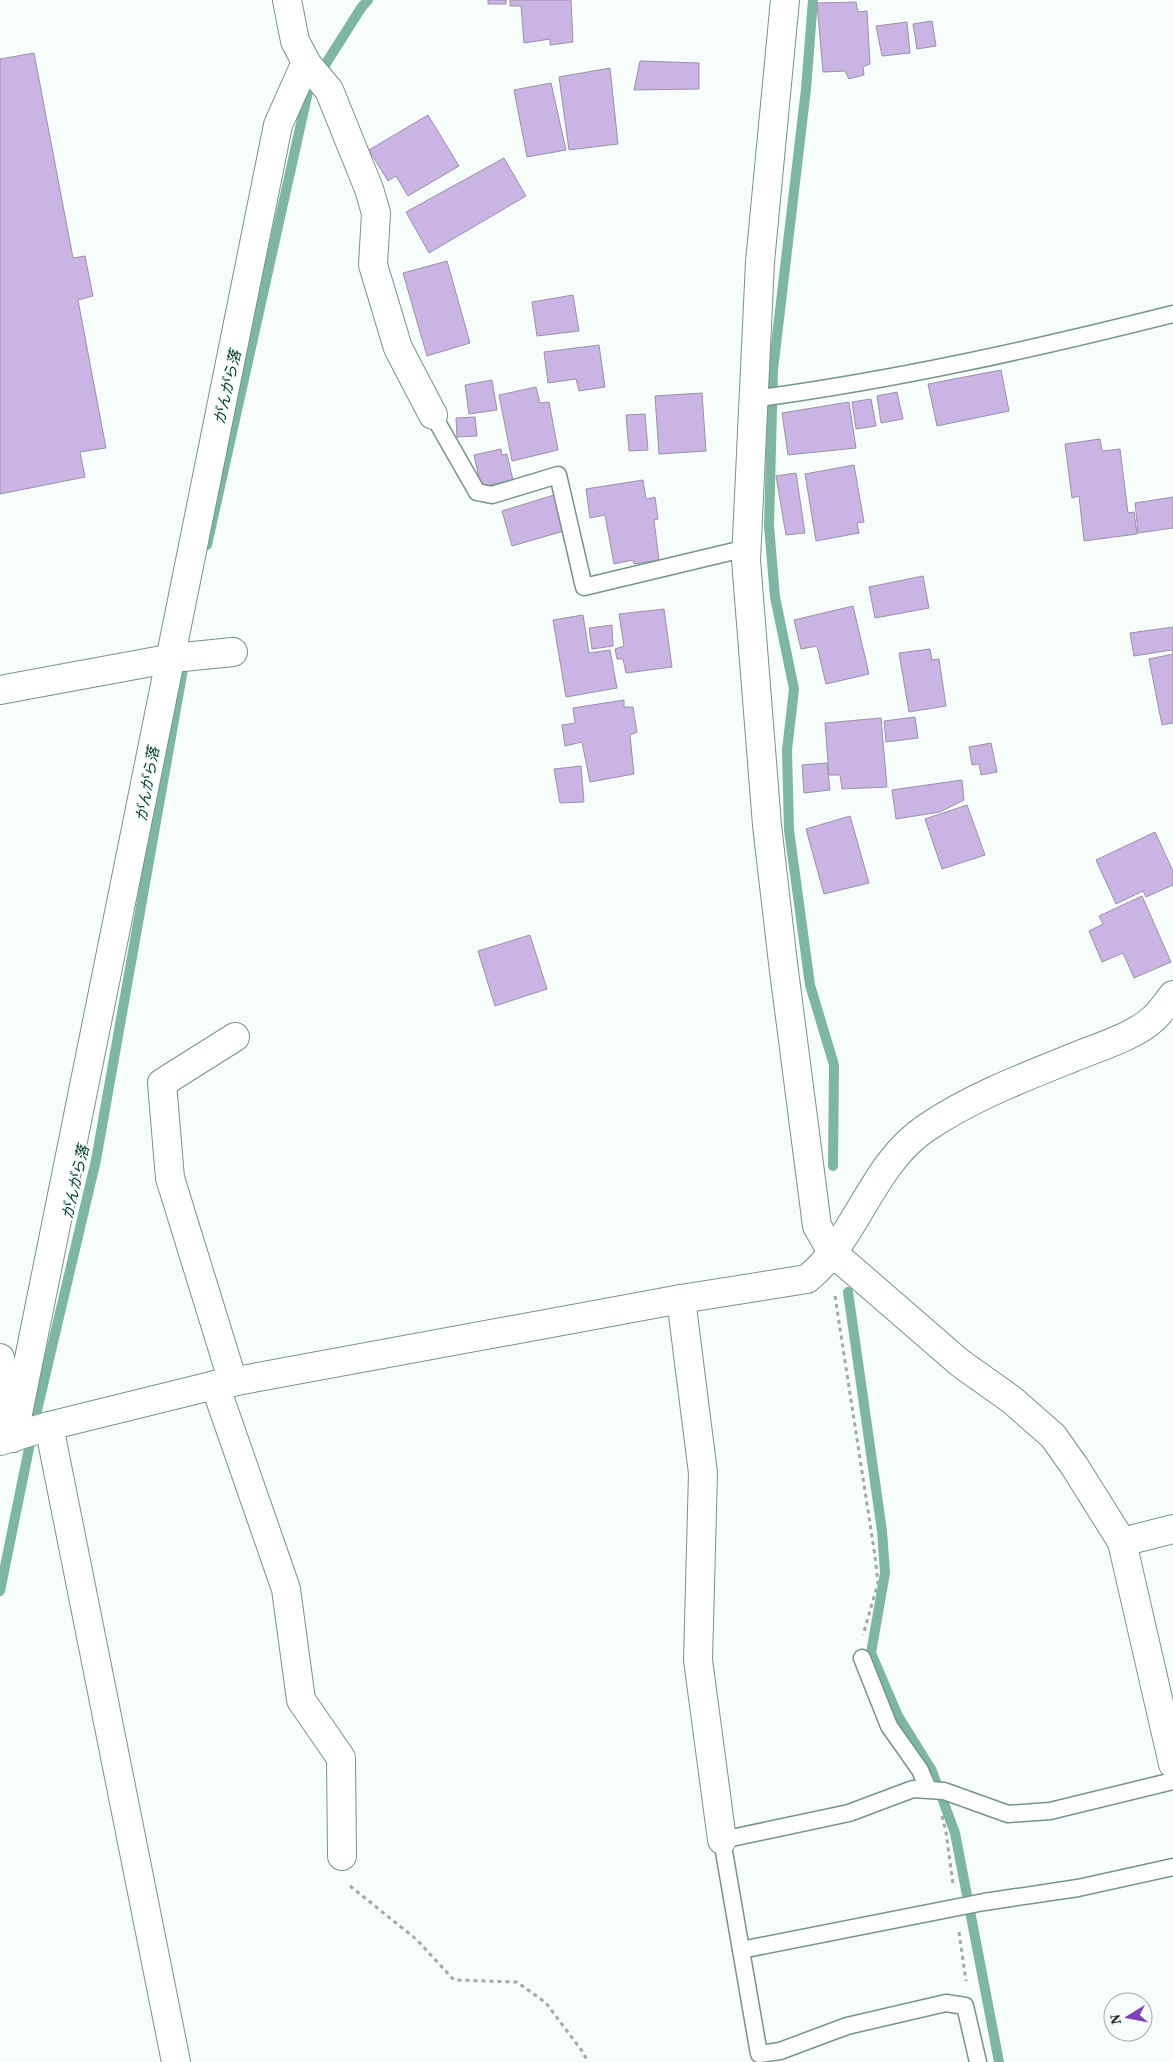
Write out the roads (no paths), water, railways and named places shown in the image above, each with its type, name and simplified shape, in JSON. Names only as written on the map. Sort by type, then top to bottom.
[{"type":"street","points":[[287,0],[295,41],[307,63],[329,90],[369,189],[376,213],[373,265],[398,348],[434,415]]},
{"type":"street","points":[[786,0],[760,262],[746,560],[766,815],[783,962],[818,1226],[826,1261],[1012,1400],[1053,1436],[1075,1467],[1122,1542],[1173,1764]]},
{"type":"street","points":[[10,1439],[171,658],[278,125],[307,63]]},
{"type":"street","points":[[0,690],[171,658],[220,653]]},
{"type":"street","points":[[10,1439],[48,1426],[224,1383],[681,1299],[807,1279],[826,1261],[894,1158],[924,1129],[1010,1083],[1124,1037],[1154,1019],[1173,994]]},
{"type":"street","points":[[234,1037],[162,1083],[170,1178],[224,1383],[286,1589],[302,1700],[341,1758],[342,1856]]},
{"type":"street","points":[[681,1299],[703,1473],[698,1660],[722,1840]]},
{"type":"street","points":[[0,1358],[10,1439]]},
{"type":"street","points":[[48,1426],[176,2062]]},
{"type":"street","points":[[1122,1542],[1173,1529]]},
{"type":"lane","points":[[753,399],[815,391],[947,367],[1062,342],[1173,314]]},
{"type":"lane","points":[[434,415],[477,492],[492,496],[558,475],[584,587],[747,548]]},
{"type":"lane","points":[[862,1658],[890,1726],[936,1790]]},
{"type":"lane","points":[[978,2062],[965,2006],[946,2003],[847,2026],[780,2051],[759,2054],[722,1840],[849,1813],[913,1789],[936,1790],[1008,1814],[1050,1811],[1173,1781]]},
{"type":"lane","points":[[741,1950],[962,1906],[1078,1888],[1173,1867]]},
{"type":"waterway","name":"がんがら落","points":[[207,545],[308,92],[368,0]]},
{"type":"waterway","points":[[813,0],[806,89],[773,370],[769,526],[775,597],[794,689],[787,750],[789,830],[810,985],[834,1065],[833,1166]]},
{"type":"waterway","name":"がんがら落","points":[[0,1591],[35,1419],[96,1160],[185,658]]},
{"type":"waterway","points":[[848,1292],[882,1531],[885,1573],[871,1653],[898,1716],[932,1771],[955,1833],[999,2062]]}]
